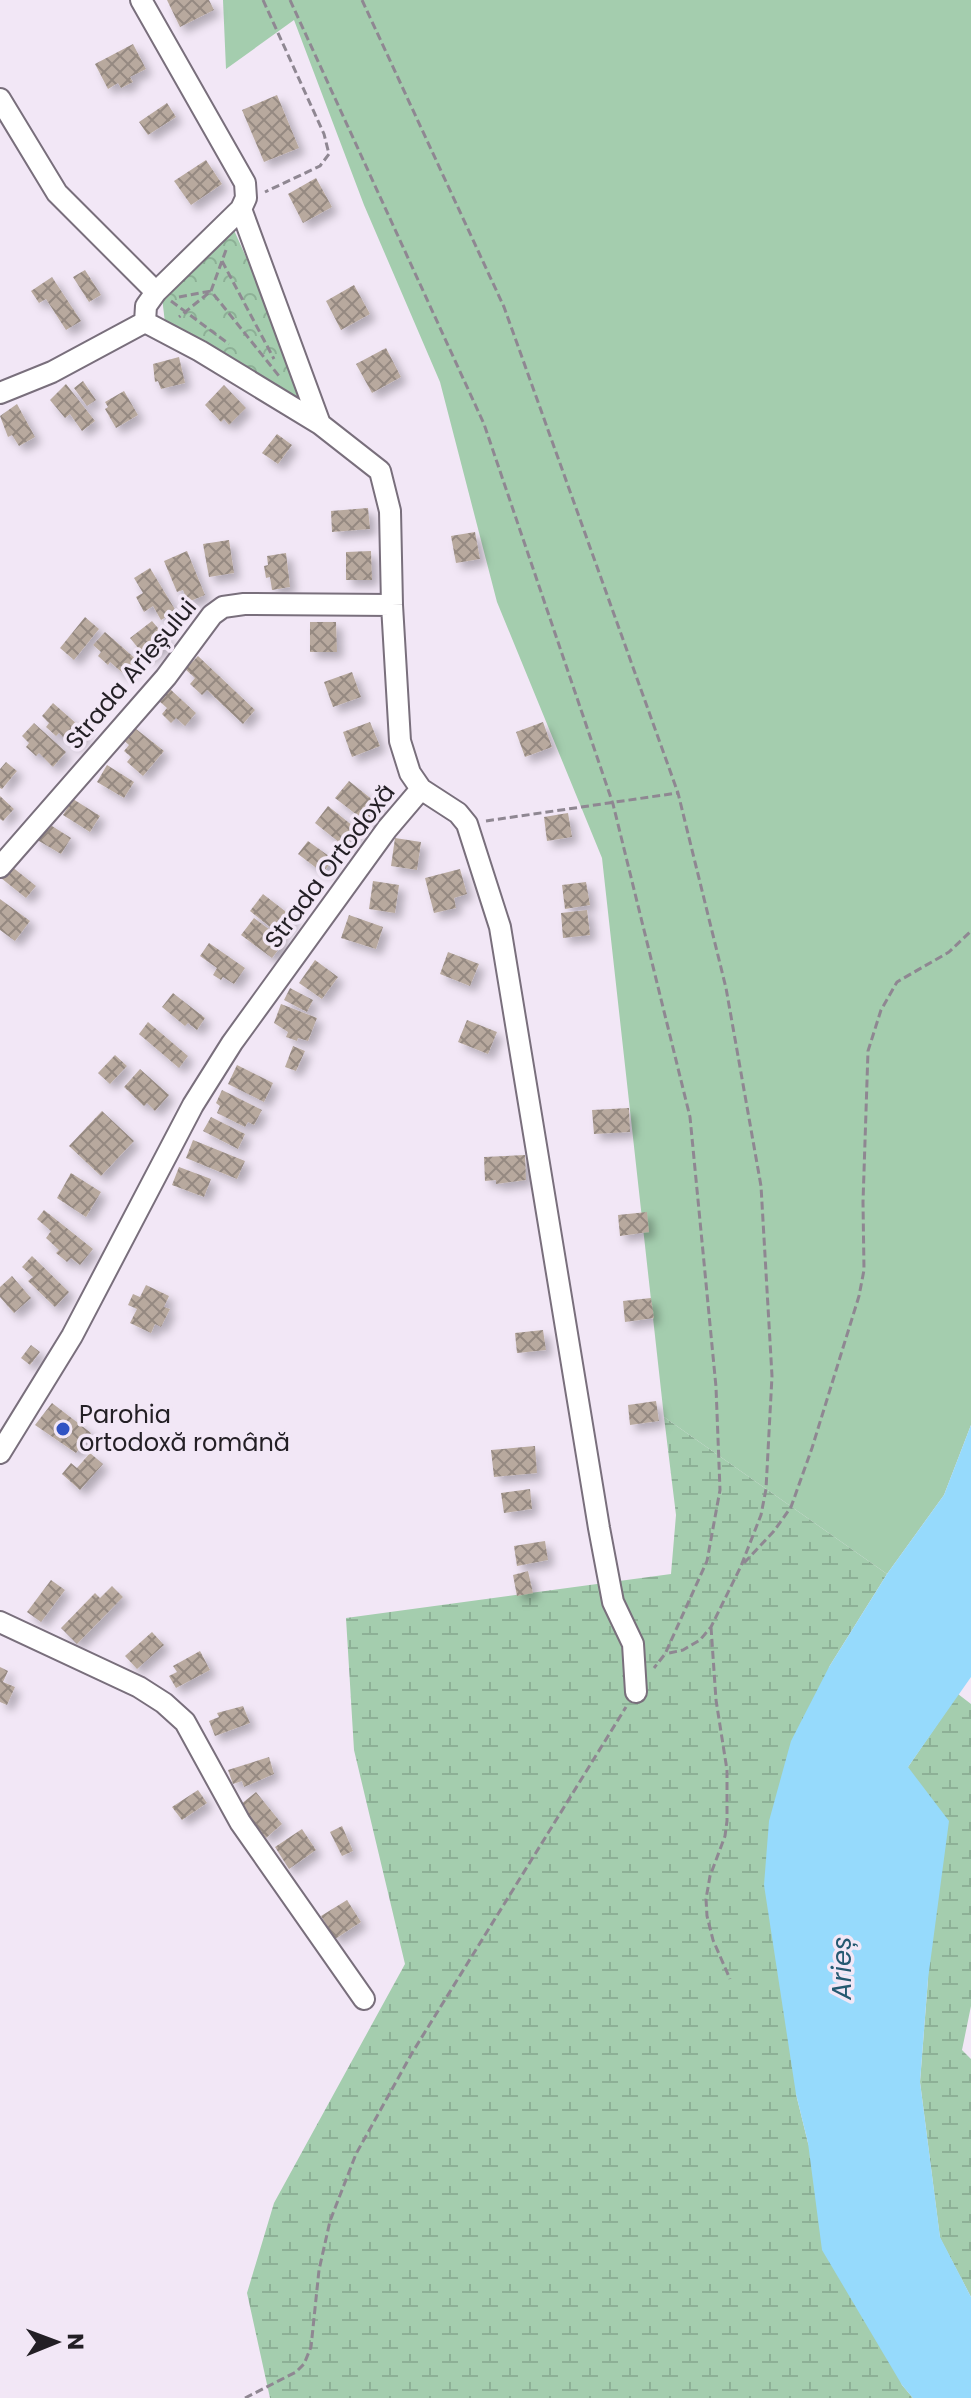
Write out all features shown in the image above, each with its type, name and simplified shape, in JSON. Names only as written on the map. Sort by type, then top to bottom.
[{"type":"street","points":[[141,0],[245,183],[243,203],[320,424]]},
{"type":"street","points":[[0,99],[57,193],[162,296]]},
{"type":"street","points":[[0,393],[52,372],[145,322],[146,306],[162,296],[243,203]]},
{"type":"street","name":"Strada Ortodoxă","points":[[0,1453],[72,1336],[193,1105],[232,1043],[387,829],[421,789],[410,773],[400,741],[390,511],[380,471],[320,424],[200,351],[145,322]]},
{"type":"street","name":"Strada Arieșului","points":[[0,867],[166,677],[212,615],[223,607],[244,604],[392,605]]},
{"type":"street","points":[[421,789],[458,813],[467,824],[500,927],[599,1528],[613,1602],[633,1644],[636,1692]]},
{"type":"street","points":[[0,1622],[139,1687],[164,1703],[185,1722],[240,1822],[364,1999]]},
{"type":"path","points":[[243,203],[320,166],[329,154],[324,134],[263,0]]},
{"type":"path","points":[[362,0],[504,307],[678,793],[726,988],[761,1186],[771,1390],[766,1489],[761,1515],[741,1566],[711,1627],[683,1650],[665,1654]]},
{"type":"path","points":[[177,319],[211,291],[227,248]]},
{"type":"path","points":[[222,261],[282,380]]},
{"type":"path","points":[[162,296],[211,291]]},
{"type":"path","points":[[211,291],[282,380]]},
{"type":"path","points":[[162,296],[168,312]]},
{"type":"path","points":[[162,296],[232,347]]},
{"type":"path","points":[[275,349],[280,363]]},
{"type":"path","points":[[268,374],[282,380]]},
{"type":"path","points":[[467,824],[678,793]]},
{"type":"path","points":[[741,1566],[774,1531],[791,1507],[859,1296],[864,1270],[868,1051],[881,1010],[897,982],[949,952],[971,931]]},
{"type":"path","points":[[711,1627],[716,1700],[727,1770],[727,1821],[710,1876],[706,1908],[713,1940],[730,1979]]},
{"type":"green space","points":[[223,0],[971,0],[971,1425],[944,1495],[887,1574],[664,1417],[602,858],[497,602],[440,382],[364,205],[294,20],[226,69]]},
{"type":"green space","points":[[233,228],[269,308],[307,409],[165,323],[162,297]]},
{"type":"green space","points":[[664,1417],[887,1574],[829,1667],[796,2094],[808,2143],[902,2385],[913,2398],[270,2398],[247,2293],[274,2203],[405,1964],[354,1750],[346,1618],[671,1574],[676,1515]]},
{"type":"green space","points":[[958,1694],[971,1704],[971,2006],[962,2050],[971,2059],[971,2297],[940,2238],[920,2082],[928,1979],[908,1767]]},
{"type":"water","name":"Arieș","points":[[971,1425],[971,1677],[908,1767],[949,1821],[928,1979],[920,2082],[940,2237],[971,2297],[971,2398],[913,2398],[902,2385],[822,2250],[808,2143],[796,2094],[764,1885],[769,1821],[791,1741],[829,1667],[887,1574],[944,1495]]},
{"type":"building","points":[[167,0],[209,0],[214,10],[180,27]]},
{"type":"building","points":[[133,44],[146,69],[130,77],[133,82],[121,88],[118,83],[108,89],[95,64]]},
{"type":"building","points":[[277,95],[299,148],[264,162],[242,110]]},
{"type":"building","points":[[167,103],[176,117],[148,135],[139,122]]},
{"type":"building","points":[[206,160],[222,184],[191,205],[174,181]]},
{"type":"building","points":[[316,178],[332,207],[303,223],[288,194]]},
{"type":"building","points":[[85,270],[101,295],[89,302],[73,277]]},
{"type":"building","points":[[52,277],[81,321],[66,330],[46,299],[39,303],[31,291]]},
{"type":"building","points":[[354,285],[370,314],[341,330],[326,301]]},
{"type":"building","points":[[386,348],[401,377],[372,393],[356,364]]},
{"type":"building","points":[[179,357],[185,383],[161,389],[158,381],[155,382],[153,364]]},
{"type":"building","points":[[83,381],[96,400],[87,406],[74,388]]},
{"type":"building","points":[[66,384],[95,421],[82,431],[70,414],[65,418],[50,400]]},
{"type":"building","points":[[224,385],[246,408],[229,425],[224,419],[221,422],[205,405]]},
{"type":"building","points":[[124,391],[138,415],[116,428],[105,409],[108,407],[105,402]]},
{"type":"building","points":[[17,404],[35,437],[19,446],[12,435],[8,437],[0,416]]},
{"type":"building","points":[[277,434],[292,445],[278,464],[262,453]]},
{"type":"building","points":[[368,508],[370,529],[332,532],[331,511]]},
{"type":"building","points":[[475,532],[480,559],[456,563],[451,536]]},
{"type":"building","points":[[229,540],[234,573],[209,577],[203,544]]},
{"type":"building","points":[[187,551],[205,595],[188,602],[183,590],[177,592],[164,561]]},
{"type":"building","points":[[371,551],[372,580],[346,580],[346,552]]},
{"type":"building","points":[[286,553],[290,587],[272,590],[264,566],[268,565],[267,556]]},
{"type":"building","points":[[150,568],[176,611],[161,620],[153,606],[144,612],[136,597],[143,593],[134,578]]},
{"type":"building","points":[[85,617],[99,629],[74,660],[60,648]]},
{"type":"building","points":[[152,621],[169,641],[147,659],[130,638]]},
{"type":"building","points":[[310,622],[336,622],[337,652],[310,652]]},
{"type":"building","points":[[105,632],[138,661],[125,675],[98,656],[101,652],[93,645]]},
{"type":"building","points":[[198,656],[255,710],[243,724],[207,690],[202,695],[190,684],[195,678],[185,669]]},
{"type":"building","points":[[352,672],[361,697],[333,707],[324,682]]},
{"type":"building","points":[[170,689],[196,713],[185,726],[176,718],[171,723],[162,714],[167,708],[159,701]]},
{"type":"building","points":[[53,703],[86,732],[73,747],[59,733],[56,736],[46,727],[49,723],[42,716]]},
{"type":"building","points":[[370,722],[380,746],[352,757],[343,732]]},
{"type":"building","points":[[543,722],[552,747],[525,757],[516,732]]},
{"type":"building","points":[[34,723],[66,752],[53,767],[39,753],[36,756],[26,747],[29,743],[22,736]]},
{"type":"building","points":[[131,725],[164,751],[143,776],[127,762],[131,757],[124,751],[129,745],[121,738]]},
{"type":"building","points":[[6,762],[17,771],[2,789],[0,769]]},
{"type":"building","points":[[107,765],[134,782],[124,798],[97,782]]},
{"type":"building","points":[[349,781],[379,805],[366,822],[335,798]]},
{"type":"building","points":[[0,796],[14,809],[3,821],[0,819]]},
{"type":"building","points":[[73,799],[100,816],[90,832],[63,815]]},
{"type":"building","points":[[328,806],[358,830],[345,847],[315,823]]},
{"type":"building","points":[[568,813],[572,837],[547,841],[544,817]]},
{"type":"building","points":[[44,821],[71,838],[61,854],[34,838]]},
{"type":"building","points":[[395,838],[421,842],[417,870],[391,866]]},
{"type":"building","points":[[308,841],[333,859],[323,873],[298,854]]},
{"type":"building","points":[[11,866],[36,886],[26,898],[1,878]]},
{"type":"building","points":[[460,869],[467,894],[454,898],[456,908],[434,913],[425,878]]},
{"type":"building","points":[[373,881],[399,885],[395,913],[369,909]]},
{"type":"building","points":[[586,882],[590,905],[565,909],[562,885]]},
{"type":"building","points":[[263,894],[294,918],[280,935],[250,911]]},
{"type":"building","points":[[0,899],[30,921],[15,941],[0,930]]},
{"type":"building","points":[[587,910],[590,935],[563,938],[561,913]]},
{"type":"building","points":[[349,915],[383,927],[376,949],[341,938]]},
{"type":"building","points":[[254,918],[285,941],[272,958],[241,935]]},
{"type":"building","points":[[209,943],[245,968],[234,984],[213,975],[217,968],[200,956]]},
{"type":"building","points":[[448,952],[479,964],[470,986],[440,974]]},
{"type":"building","points":[[315,960],[338,977],[322,999],[299,983]]},
{"type":"building","points":[[290,988],[313,1000],[307,1012],[284,1000]]},
{"type":"building","points":[[173,993],[205,1018],[197,1030],[188,1023],[185,1026],[162,1007]]},
{"type":"building","points":[[281,1004],[317,1018],[308,1041],[286,1037],[288,1032],[274,1023]]},
{"type":"building","points":[[467,1020],[497,1032],[488,1054],[458,1042]]},
{"type":"building","points":[[148,1022],[188,1056],[179,1068],[139,1034]]},
{"type":"building","points":[[293,1046],[305,1051],[296,1071],[285,1067]]},
{"type":"building","points":[[115,1055],[127,1066],[110,1084],[98,1073]]},
{"type":"building","points":[[237,1065],[273,1083],[264,1102],[228,1084]]},
{"type":"building","points":[[140,1069],[169,1095],[155,1111],[147,1103],[144,1106],[124,1087]]},
{"type":"building","points":[[222,1090],[262,1110],[254,1125],[248,1122],[245,1127],[217,1113],[220,1106],[216,1103]]},
{"type":"building","points":[[629,1108],[630,1132],[594,1134],[592,1110]]},
{"type":"building","points":[[102,1111],[134,1141],[101,1176],[69,1146]]},
{"type":"building","points":[[211,1117],[245,1134],[238,1149],[203,1131]]},
{"type":"building","points":[[193,1140],[245,1161],[237,1179],[186,1158]]},
{"type":"building","points":[[525,1155],[526,1180],[496,1184],[496,1180],[485,1181],[484,1157]]},
{"type":"building","points":[[179,1167],[211,1179],[204,1197],[172,1185]]},
{"type":"building","points":[[71,1173],[101,1192],[86,1217],[57,1198]]},
{"type":"building","points":[[44,1210],[93,1249],[80,1265],[71,1258],[67,1262],[46,1238],[51,1231],[37,1219]]},
{"type":"building","points":[[647,1212],[649,1232],[620,1236],[618,1215]]},
{"type":"building","points":[[32,1256],[69,1292],[55,1307],[28,1281],[33,1277],[22,1267]]},
{"type":"building","points":[[12,1276],[31,1298],[14,1313],[0,1297],[0,1287]]},
{"type":"building","points":[[146,1285],[169,1296],[164,1307],[170,1309],[161,1327],[155,1324],[151,1333],[130,1323],[137,1309],[128,1305],[133,1294],[140,1297]]},
{"type":"building","points":[[651,1298],[654,1318],[625,1322],[623,1301]]},
{"type":"building","points":[[543,1330],[546,1350],[517,1353],[515,1333]]},
{"type":"building","points":[[31,1345],[40,1352],[30,1365],[21,1358]]},
{"type":"building","points":[[656,1401],[659,1421],[630,1425],[628,1405]]},
{"type":"building","name":"Parohia ortodoxă română","points":[[52,1403],[91,1433],[76,1453],[35,1425]]},
{"type":"building","points":[[535,1446],[537,1473],[494,1477],[491,1450]]},
{"type":"building","points":[[90,1453],[103,1464],[80,1490],[62,1474],[71,1463],[77,1468]]},
{"type":"building","points":[[530,1489],[532,1509],[504,1513],[501,1493]]},
{"type":"building","points":[[545,1541],[548,1560],[517,1566],[514,1546]]},
{"type":"building","points":[[528,1571],[533,1593],[517,1596],[513,1575]]},
{"type":"building","points":[[51,1580],[65,1590],[41,1622],[27,1612]]},
{"type":"building","points":[[112,1586],[123,1597],[77,1644],[61,1628],[95,1593],[100,1598]]},
{"type":"building","points":[[152,1632],[164,1645],[137,1669],[125,1656]]},
{"type":"building","points":[[200,1651],[210,1670],[176,1688],[169,1676],[177,1672],[173,1666]]},
{"type":"building","points":[[0,1667],[8,1671],[3,1682],[15,1687],[7,1705],[0,1702]]},
{"type":"building","points":[[243,1706],[250,1723],[215,1736],[209,1721],[219,1717],[217,1713]]},
{"type":"building","points":[[269,1757],[274,1774],[244,1787],[242,1781],[233,1784],[228,1770]]},
{"type":"building","points":[[198,1790],[207,1803],[182,1820],[172,1807]]},
{"type":"building","points":[[256,1792],[282,1824],[266,1838],[256,1825],[253,1827],[247,1819],[250,1816],[240,1805]]},
{"type":"building","points":[[342,1826],[353,1851],[342,1856],[330,1832]]},
{"type":"building","points":[[302,1829],[316,1850],[289,1869],[275,1847]]},
{"type":"building","points":[[347,1900],[361,1922],[335,1939],[321,1916]]},
{"type":"place","name":"Parohia ortodoxă română","points":[[63,1429]]}]
